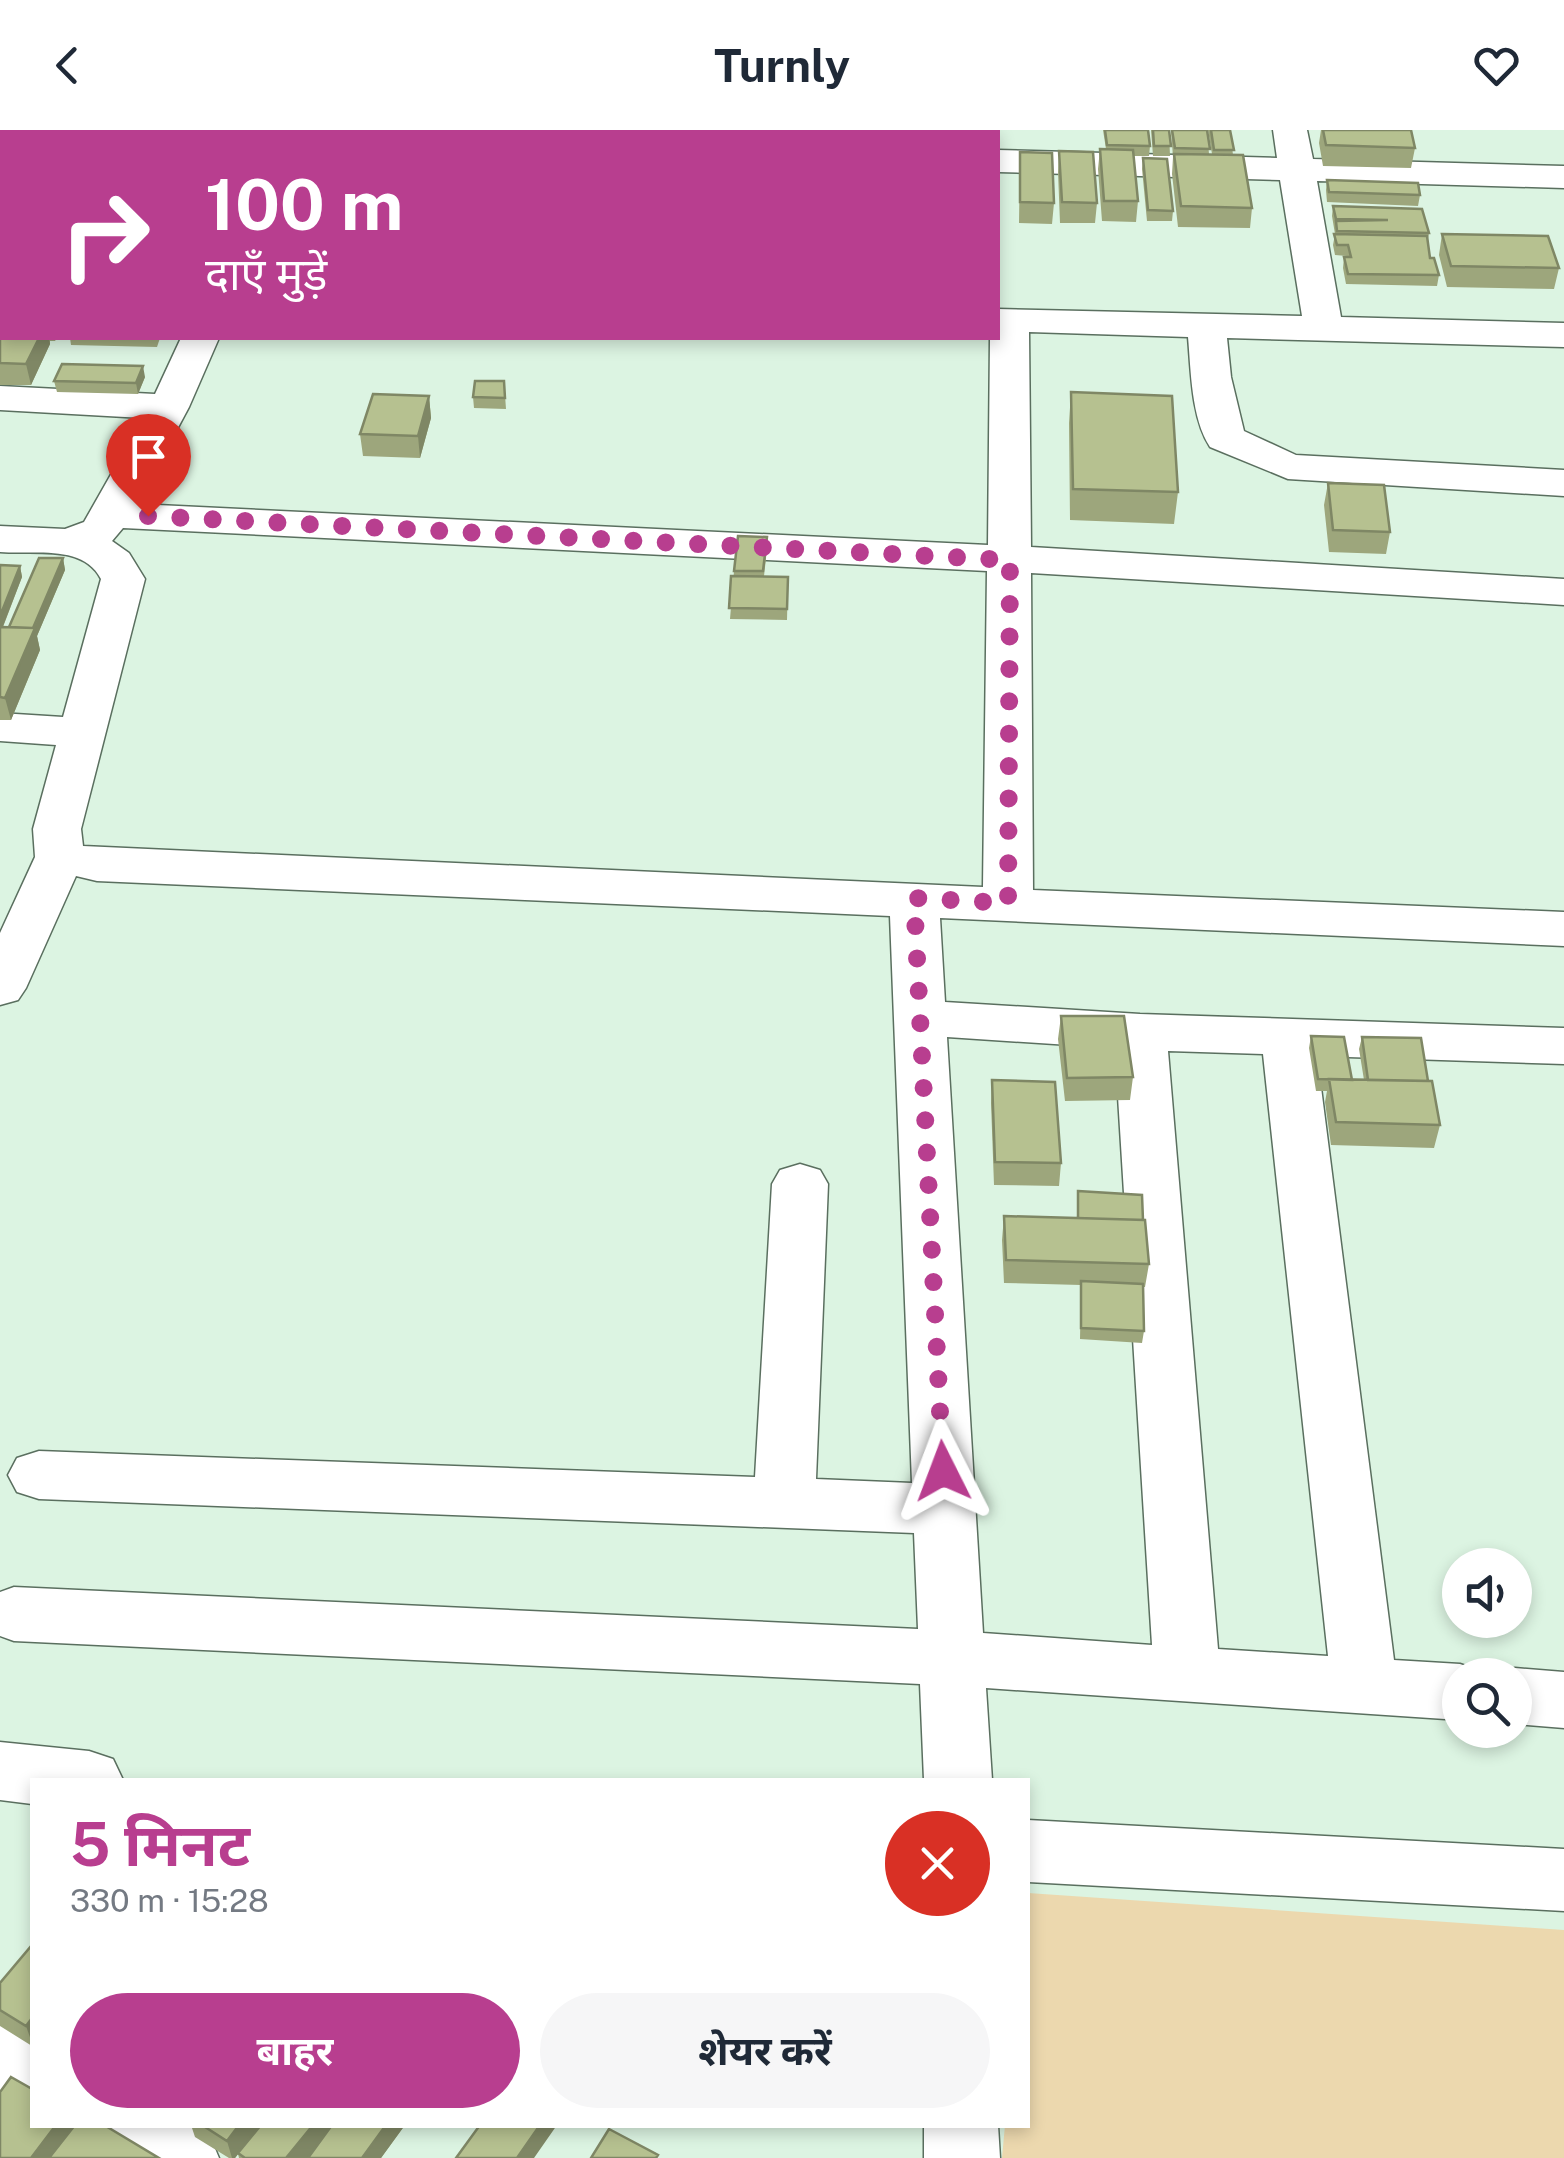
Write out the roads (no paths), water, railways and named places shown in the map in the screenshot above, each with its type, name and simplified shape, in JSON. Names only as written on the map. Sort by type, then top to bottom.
[{"type":"street","points":[[1290,130],[1324,330]]},
{"type":"street","points":[[1000,161],[1099,147],[1295,169],[1564,176]]},
{"type":"street","points":[[1008,903],[1010,560],[1004,320],[1564,336]]},
{"type":"street","points":[[1207,326],[1211,378],[1225,438],[1260,456],[1288,467],[1343,473],[1564,483]]},
{"type":"street","points":[[57,533],[169,407],[199,340]]},
{"type":"street","points":[[0,398],[169,407]]},
{"type":"street","points":[[57,533],[1010,560],[1564,592]]},
{"type":"street","points":[[0,988],[60,857],[57,829],[123,579],[114,562],[57,533]]},
{"type":"street","points":[[0,727],[84,733]]},
{"type":"street","points":[[60,857],[97,864],[1564,929]]},
{"type":"street","points":[[914,898],[958,1778]]},
{"type":"street","points":[[920,1018],[1140,1032],[1564,1046]]},
{"type":"street","points":[[1140,1032],[1187,1676]]},
{"type":"street","points":[[1288,1037],[1364,1684]]},
{"type":"street","points":[[784,1503],[800,1184]]},
{"type":"street","points":[[38,1474],[945,1509]]},
{"type":"street","points":[[14,1614],[953,1658],[1442,1690]]},
{"type":"street","points":[[1532,1697],[1564,1700]]},
{"type":"street","points":[[0,1771],[69,1778]]},
{"type":"street","points":[[1030,1851],[1564,1880]]},
{"type":"street","points":[[0,2055],[30,2073]]},
{"type":"street","points":[[128,2128],[181,2158]]},
{"type":"street","points":[[962,2128],[962,2158]]}]
